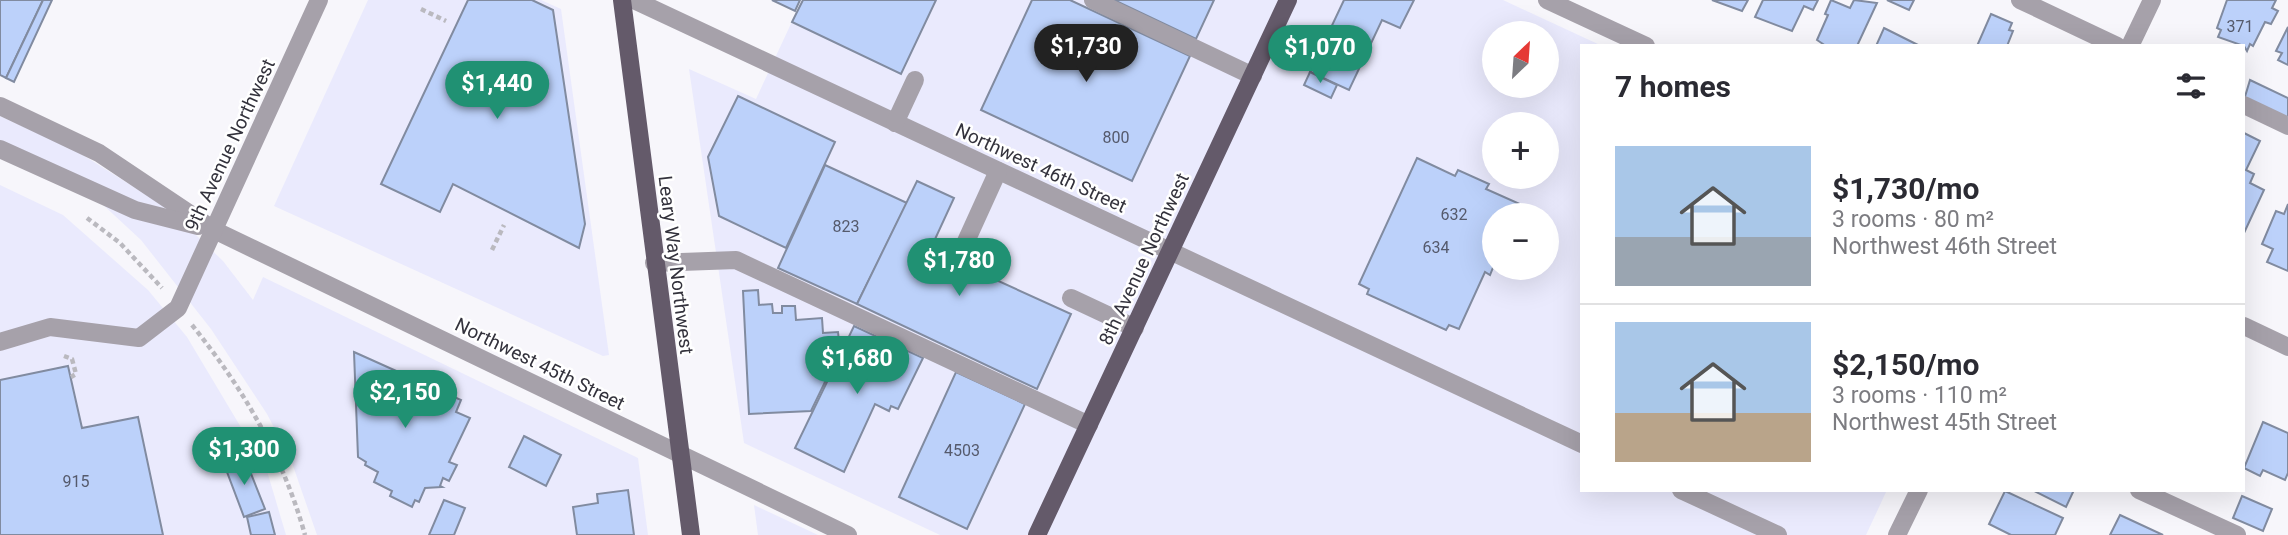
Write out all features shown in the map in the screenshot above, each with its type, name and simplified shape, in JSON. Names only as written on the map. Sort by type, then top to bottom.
[{"type":"main road","name":"Leary Way Northwest","points":[[622,0],[678,454],[691,535]]},
{"type":"main road","name":"8th Avenue Northwest","points":[[1037,535],[1287,0]]},
{"type":"street","name":"9th Avenue Northwest","points":[[0,342],[50,327],[139,338],[178,308],[320,0]]},
{"type":"street","name":"Northwest 46th Street","points":[[634,0],[1580,443]]},
{"type":"street","points":[[1093,0],[1253,76]]},
{"type":"street","points":[[1547,0],[1642,44]]},
{"type":"street","points":[[2020,0],[2113,44]]},
{"type":"street","points":[[2131,44],[2151,0]]},
{"type":"street","points":[[895,123],[915,80]]},
{"type":"street","points":[[2245,105],[2288,126]]},
{"type":"street","name":"Northwest 45th Street","points":[[0,106],[99,153],[214,230],[848,535]]},
{"type":"street","name":"Northwest 45th Street","points":[[0,149],[135,211],[214,230]]},
{"type":"street","points":[[962,248],[998,171]]},
{"type":"street","points":[[654,263],[736,260],[1089,425]]},
{"type":"street","points":[[1071,298],[1135,328]]},
{"type":"street","points":[[2245,326],[2288,347]]},
{"type":"street","points":[[1685,492],[1778,535]]},
{"type":"street","points":[[1897,535],[1918,492]]},
{"type":"street","points":[[2143,492],[2236,535]]},
{"type":"path","points":[[421,9],[446,21]]},
{"type":"path","points":[[83,214],[120,243],[159,285]]},
{"type":"path","points":[[492,250],[504,225]]},
{"type":"path","points":[[191,323],[240,389],[267,436],[286,478],[305,535]]},
{"type":"path","points":[[64,356],[72,359],[76,374],[71,377]]},
{"type":"shaded area","points":[[368,0],[541,0],[561,9],[609,355],[603,356],[274,206]]},
{"type":"shaded area","points":[[802,0],[1503,0],[1548,21],[1482,21],[1482,98],[1559,98],[1559,26],[1598,44],[1580,44],[1580,492],[1886,492],[1866,535],[940,535],[744,443],[689,69],[756,99]]},
{"type":"shaded area","points":[[0,116],[78,152],[169,209],[223,261],[253,300],[263,277],[638,458],[648,535],[317,535],[291,460],[267,414],[211,329],[141,240],[100,202],[0,142]]},
{"type":"shaded area","points":[[0,185],[63,215],[148,290],[187,337],[267,471],[286,535],[0,535]]},
{"type":"shaded area","points":[[754,505],[818,535],[758,535]]},
{"type":"building","points":[[0,0],[43,0],[6,78],[0,75]]},
{"type":"building","points":[[43,0],[52,0],[14,82],[6,78]]},
{"type":"building","points":[[468,0],[532,0],[553,10],[585,224],[579,248],[453,184],[440,212],[381,184]]},
{"type":"building","points":[[772,0],[800,0],[795,11]]},
{"type":"building","points":[[803,0],[936,0],[901,74],[792,22]]},
{"type":"building","points":[[1032,0],[1070,0],[1190,56],[1132,181],[981,110]]},
{"type":"building","points":[[1114,0],[1214,0],[1196,39]]},
{"type":"building","points":[[1344,0],[1414,0],[1400,28],[1382,20],[1349,90],[1310,72]]},
{"type":"building","points":[[1712,0],[1748,0],[1742,11]]},
{"type":"building","points":[[1763,0],[1818,0],[1813,10],[1804,6],[1792,31],[1755,17]]},
{"type":"building","points":[[1831,0],[1850,8],[1854,0],[1877,3],[1858,44],[1823,44],[1817,40],[1828,15],[1825,14]]},
{"type":"building","points":[[1887,0],[1914,0],[1909,10]]},
{"type":"building","points":[[2227,0],[2276,0],[2272,8],[2278,11],[2271,24],[2265,22],[2253,46],[2250,44],[2247,51],[2245,44],[2218,37],[2221,30],[2217,28]]},
{"type":"building","points":[[1991,14],[2012,23],[2009,30],[2013,31],[2008,44],[1978,44]]},
{"type":"building","points":[[2288,27],[2288,65],[2278,60],[2282,53],[2276,51]]},
{"type":"building","points":[[1884,28],[1916,44],[1877,44]]},
{"type":"building","points":[[1310,72],[1337,85],[1331,98],[1304,85]]},
{"type":"building","points":[[2250,80],[2288,98],[2288,120],[2245,100]]},
{"type":"building","points":[[738,96],[835,142],[786,248],[719,216],[708,157]]},
{"type":"building","points":[[2245,134],[2260,141],[2246,170],[2254,174],[2250,183],[2264,190],[2245,231]]},
{"type":"building","points":[[1417,158],[1455,176],[1458,170],[1482,181],[1482,189],[1518,203],[1482,203],[1482,279],[1459,329],[1449,325],[1446,330],[1367,294],[1369,289],[1359,284]]},
{"type":"building","points":[[825,165],[907,203],[857,304],[778,268]]},
{"type":"building","points":[[917,181],[954,198],[930,250],[1071,314],[1037,389],[857,304]]},
{"type":"building","points":[[2288,204],[2288,271],[2267,262],[2273,249],[2262,244],[2276,211],[2284,214]]},
{"type":"building","points":[[758,290],[759,305],[772,304],[773,313],[782,313],[782,306],[795,306],[796,320],[822,318],[823,333],[838,332],[840,351],[811,411],[749,414],[743,291]]},
{"type":"building","points":[[854,326],[923,358],[898,409],[891,406],[889,411],[875,404],[844,472],[795,448]]},
{"type":"building","points":[[354,352],[461,400],[456,412],[470,418],[449,462],[457,465],[449,481],[443,478],[442,487],[425,488],[419,502],[415,500],[412,507],[390,496],[392,491],[374,482],[378,472],[365,465],[366,462],[358,457]]},
{"type":"building","points":[[68,366],[82,428],[138,417],[163,535],[0,535],[0,380]]},
{"type":"building","points":[[956,372],[1025,404],[967,529],[899,497]]},
{"type":"building","points":[[2263,422],[2288,433],[2288,473],[2285,480],[2263,470],[2260,476],[2245,468]]},
{"type":"building","points":[[524,436],[561,455],[546,486],[509,467]]},
{"type":"building","points":[[244,456],[265,509],[244,517],[224,464]]},
{"type":"building","points":[[628,490],[634,535],[577,535],[573,507],[598,503],[597,494]]},
{"type":"building","points":[[2005,492],[2063,518],[2055,535],[2011,535],[1989,524]]},
{"type":"building","points":[[2036,492],[2073,492],[2066,507]]},
{"type":"building","points":[[2242,496],[2272,509],[2263,531],[2233,518]]},
{"type":"building","points":[[444,500],[465,508],[454,535],[429,535]]},
{"type":"building","points":[[269,512],[275,535],[251,535],[247,517]]},
{"type":"building","points":[[2120,515],[2163,535],[2110,535]]}]
